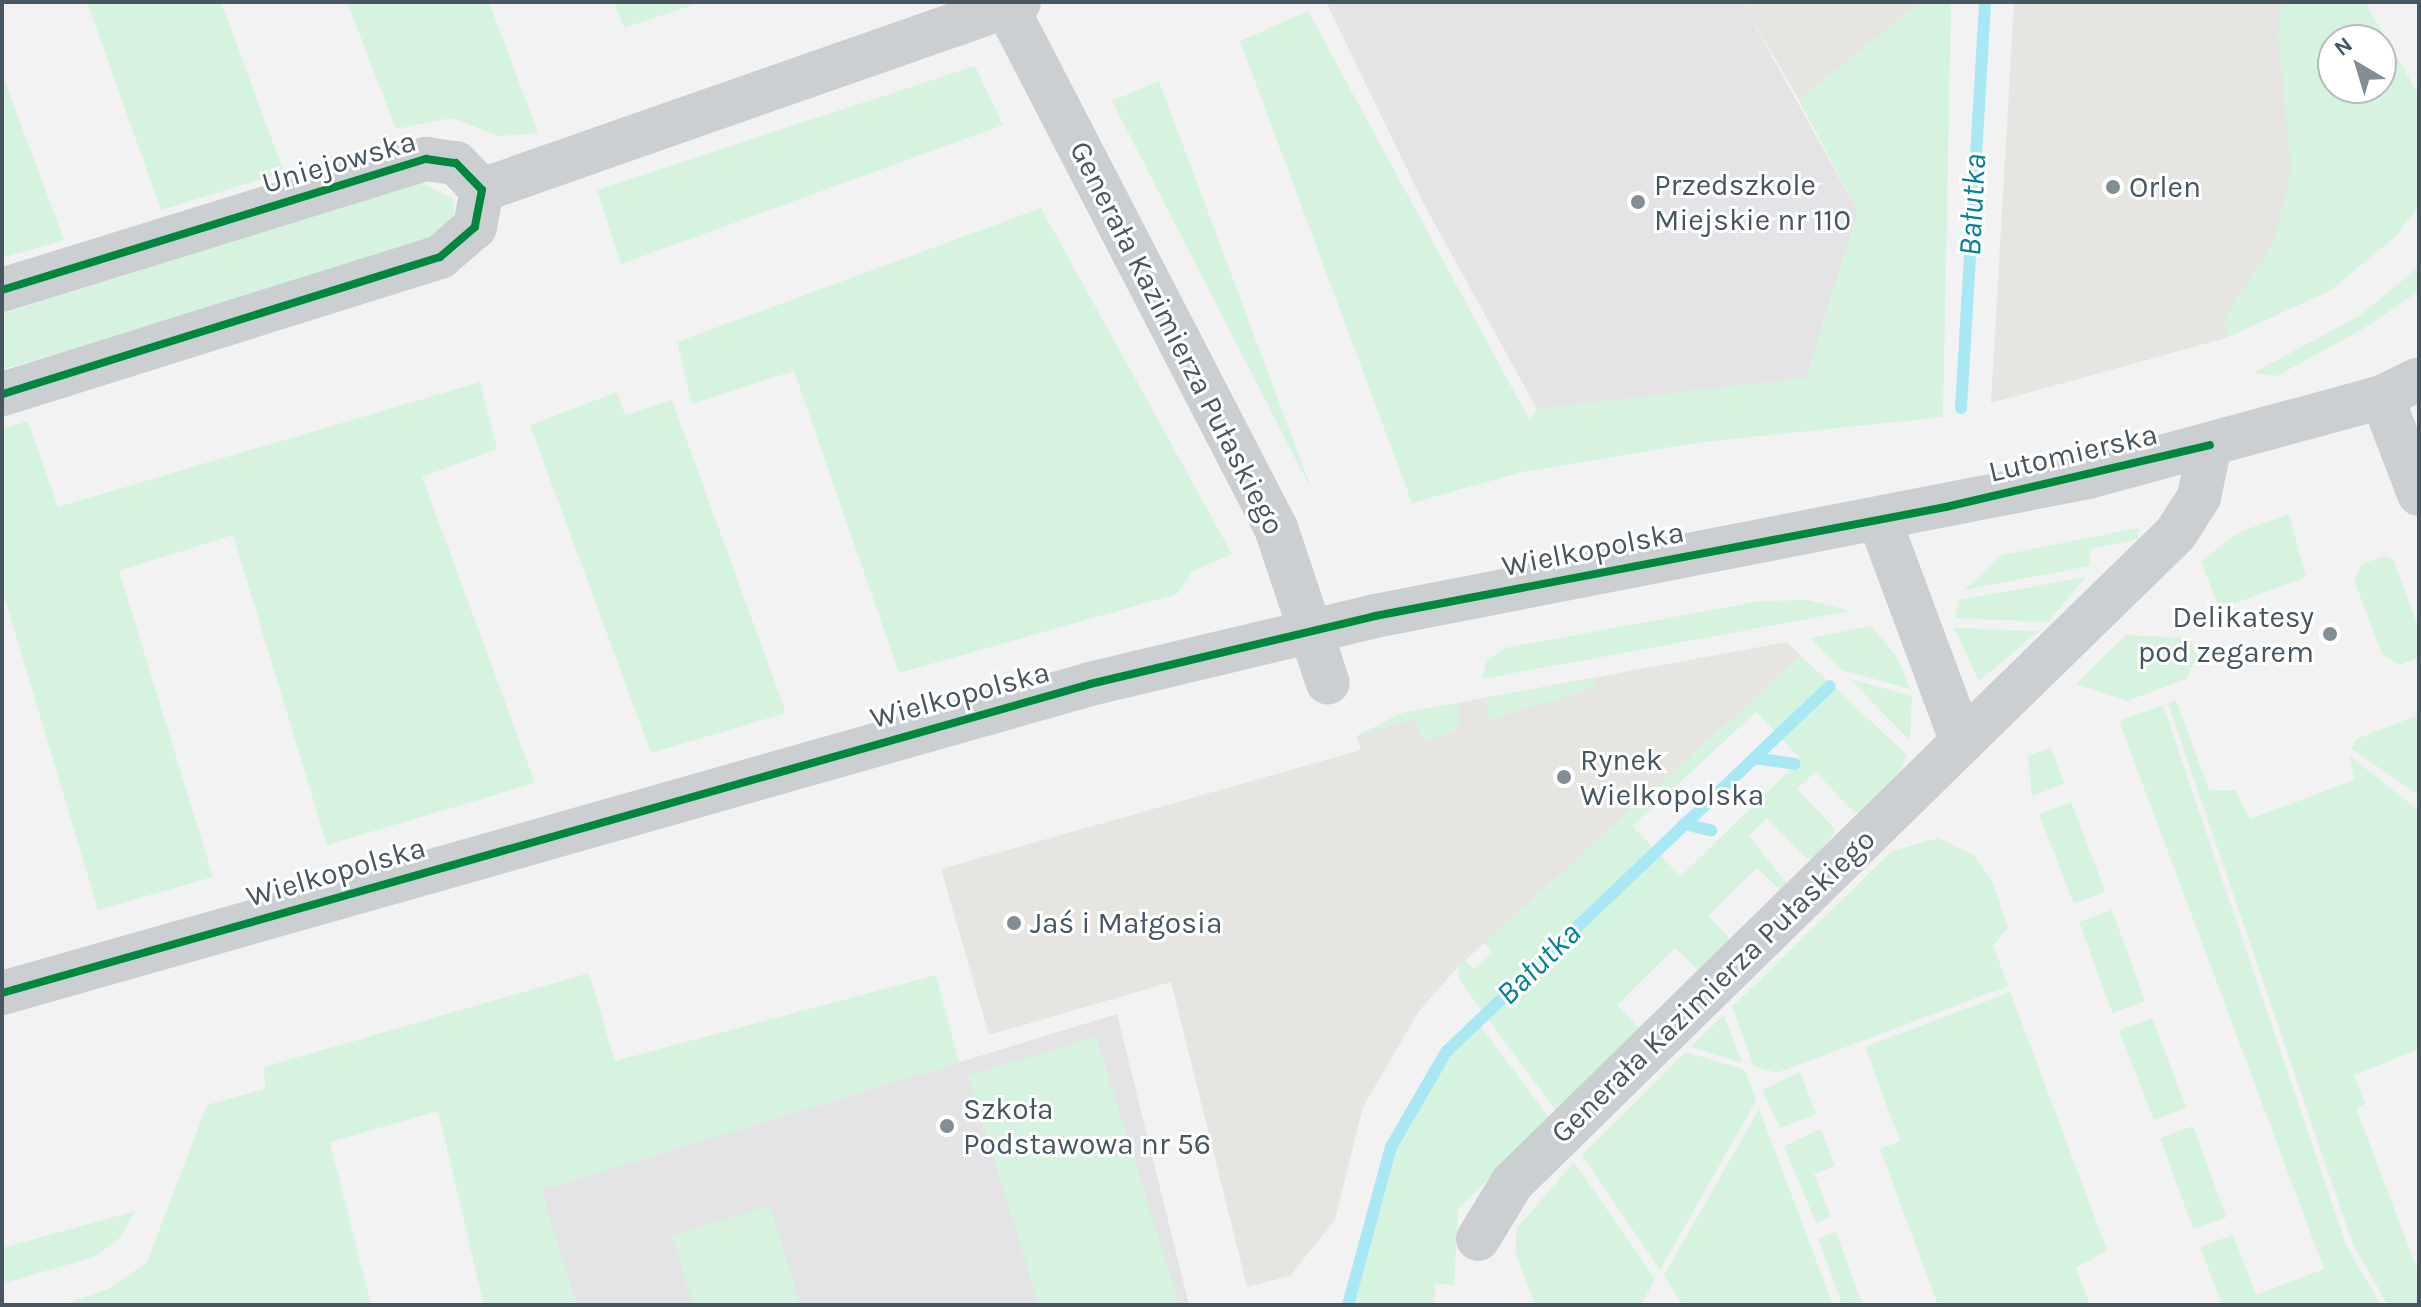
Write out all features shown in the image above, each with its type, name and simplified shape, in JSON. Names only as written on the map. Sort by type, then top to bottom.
[{"type":"street","points":[[2,394],[440,257],[471,234],[482,190],[1010,4]]},
{"type":"street","name":"Generała Kazimierza Pułaskiego","points":[[1010,4],[1276,528],[1328,683]]},
{"type":"street","name":"Uniejowska","points":[[2,290],[414,162],[456,163],[482,190]]},
{"type":"street","points":[[2419,348],[2407,390],[2419,494]]},
{"type":"street","name":"Lutomierska","points":[[1946,507],[2210,445],[2407,390]]},
{"type":"street","name":"Generała Kazimierza Pułaskiego","points":[[1478,1239],[1512,1183],[2176,533],[2199,497],[2210,445]]},
{"type":"street","name":"Wielkopolska","points":[[2,993],[869,745],[1312,630],[1946,507]]},
{"type":"street","points":[[1879,519],[1962,742]]},
{"type":"shaded area","name":"Przedszkole Miejskie nr 110","points":[[1326,2],[1742,2],[1858,212],[1806,378],[1537,409],[1426,208]]},
{"type":"shaded area","points":[[1742,2],[1921,2],[1799,100]]},
{"type":"shaded area","points":[[2014,2],[2306,2],[2331,290],[2226,338],[1991,403]]},
{"type":"shaded area","points":[[1787,642],[1801,656],[1458,967],[1419,1011],[1363,1107],[1335,1220],[1290,1276],[1247,1287],[1171,982],[989,1035],[941,869],[1361,750],[1357,736],[1402,713]]},
{"type":"shaded area","name":"Szkoła Podstawowa nr 56","points":[[1117,1014],[1189,1305],[576,1305],[541,1190]]},
{"type":"green space","points":[[87,2],[221,2],[284,172],[161,210]]},
{"type":"green space","points":[[347,2],[489,2],[538,133],[499,136],[451,118],[396,129]]},
{"type":"green space","points":[[614,2],[702,2],[624,28]]},
{"type":"green space","points":[[1921,2],[1951,2],[1943,417],[1695,443],[1522,472],[1412,503],[1240,41],[1308,11],[1529,419],[1537,409],[1806,378],[1858,212],[1799,100]]},
{"type":"green space","points":[[2282,2],[2365,2],[2378,24],[2317,24],[2317,104],[2397,104],[2397,57],[2419,95],[2419,206],[2396,236],[2331,290],[2226,338],[2225,317],[2274,243],[2291,171],[2278,36]]},
{"type":"green space","points":[[975,66],[1003,125],[621,264],[597,190]]},
{"type":"green space","points":[[2,74],[64,240],[2,258]]},
{"type":"green space","points":[[1159,81],[1313,493],[1112,101]]},
{"type":"green space","points":[[421,182],[453,199],[455,220],[432,239],[2,370],[2,314]]},
{"type":"green space","points":[[1041,208],[1232,554],[1193,571],[1177,594],[899,673],[794,371],[692,404],[677,342]]},
{"type":"green space","points":[[2419,267],[2419,291],[2366,327],[2277,376],[2253,373],[2359,316]]},
{"type":"green space","points":[[480,382],[497,449],[422,477],[535,783],[327,845],[233,535],[119,571],[213,877],[98,910],[2,589],[2,429],[28,421],[58,507]]},
{"type":"green space","points":[[617,392],[625,415],[672,400],[786,713],[651,753],[530,425]]},
{"type":"green space","points":[[2289,514],[2306,577],[2225,607],[2217,603],[2201,561],[2238,533]]},
{"type":"green space","points":[[2139,528],[2138,539],[2091,549],[2089,566],[1964,590],[2002,555]]},
{"type":"green space","points":[[2384,556],[2393,559],[2419,629],[2419,658],[2399,665],[2382,654],[2354,580],[2362,564]]},
{"type":"green space","points":[[2086,577],[2048,622],[1955,618],[1959,600]]},
{"type":"green space","points":[[1808,600],[1850,611],[1482,679],[1487,661],[1505,648],[1760,601]]},
{"type":"green space","points":[[1871,626],[1897,657],[1910,689],[1841,670],[1810,638]]},
{"type":"green space","points":[[1955,628],[2039,631],[1979,681]]},
{"type":"green space","points":[[2126,635],[2189,638],[2197,657],[2186,679],[2127,701],[2076,684]]},
{"type":"green space","points":[[1801,656],[1907,755],[1902,768],[1863,813],[1854,812],[1815,772],[1797,789],[1836,830],[1815,859],[1807,859],[1767,818],[1749,836],[1788,885],[1782,892],[1757,868],[1708,916],[1732,941],[1700,972],[1675,948],[1617,1005],[1641,1030],[1557,1112],[1460,981],[1458,967],[1465,960],[1474,969],[1492,952],[1484,943]],"holes":[[[1756,712],[1801,759],[1681,876],[1632,826]]]},
{"type":"green space","points":[[1594,678],[1596,687],[1489,720],[1486,698]]},
{"type":"green space","points":[[1850,679],[1912,696],[1910,741]]},
{"type":"green space","points":[[2176,700],[2209,790],[2235,790],[2250,819],[2354,780],[2350,756],[2419,811],[2419,1049],[2354,1075],[2365,1104],[2356,1108],[2419,1274],[2419,1305],[2388,1305],[2353,1245],[2168,703]]},
{"type":"green space","points":[[1457,703],[1460,724],[1453,732],[1422,741],[1416,719],[1357,736],[1402,713]]},
{"type":"green space","points":[[2163,705],[2347,1247],[2381,1305],[2222,1305],[2200,1247],[2233,1235],[2256,1295],[2324,1269],[2119,721]]},
{"type":"green space","points":[[2418,715],[2419,796],[2352,749],[2356,739]]},
{"type":"green space","points":[[2051,747],[2064,784],[2032,796],[2028,756]]},
{"type":"green space","points":[[2071,802],[2105,892],[2074,904],[2039,814]]},
{"type":"green space","points":[[1938,838],[1974,855],[1993,883],[2008,928],[1993,945],[2008,986],[1777,1073],[1754,1066],[1732,1007],[1892,851]]},
{"type":"green space","points":[[2112,910],[2145,1001],[2112,1013],[2079,922]]},
{"type":"green space","points":[[589,973],[615,1061],[936,975],[959,1062],[541,1190],[576,1305],[484,1305],[438,1111],[330,1142],[371,1305],[63,1305],[110,1288],[147,1262],[207,1105],[265,1089],[264,1067]]},
{"type":"green space","points":[[2010,992],[2107,1250],[2076,1268],[2090,1305],[1938,1305],[1880,1149],[1900,1141],[1865,1047]]},
{"type":"green space","points":[[1724,1015],[1742,1063],[1691,1047]]},
{"type":"green space","points":[[2152,1018],[2186,1108],[2154,1120],[2119,1031]]},
{"type":"green space","points":[[1476,1020],[1550,1119],[1458,1209],[1454,1285],[1435,1284],[1434,1305],[1348,1305],[1403,1118]]},
{"type":"green space","points":[[1096,1036],[1178,1300],[1161,1305],[1039,1305],[968,1076]]},
{"type":"green space","points":[[1686,1052],[1745,1070],[1756,1101],[1660,1270],[1582,1155]]},
{"type":"green space","points":[[1800,1072],[1816,1114],[1780,1128],[1762,1090]]},
{"type":"green space","points":[[1759,1109],[1833,1305],[1683,1305],[1664,1275]]},
{"type":"green space","points":[[2193,1126],[2226,1217],[2193,1229],[2160,1138]]},
{"type":"green space","points":[[1821,1129],[1835,1166],[1814,1174],[1831,1217],[1816,1223],[1784,1146]]},
{"type":"green space","points":[[1574,1162],[1655,1279],[1641,1305],[1535,1305],[1515,1251],[1517,1228]]},
{"type":"green space","points":[[770,1205],[800,1305],[693,1305],[672,1236]]},
{"type":"green space","points":[[135,1211],[121,1237],[96,1256],[2,1284],[2,1248]]},
{"type":"green space","points":[[1836,1232],[1863,1305],[1842,1305],[1818,1238]]},
{"type":"waterway","name":"Bałutka","points":[[1961,408],[1985,2]]},
{"type":"waterway","name":"Bałutka","points":[[1348,1305],[1391,1147],[1446,1052],[1830,686]]},
{"type":"waterway","points":[[1754,758],[1795,764]]},
{"type":"waterway","points":[[1684,824],[1711,830]]},
{"type":"cycle path","points":[[2,290],[426,159],[456,163],[482,190],[475,227],[440,257],[2,394]]},
{"type":"cycle path","points":[[2,993],[1090,684],[1375,616],[1946,507],[2210,445]]},
{"type":"place","name":"Orlen","points":[[2113,187]]},
{"type":"place","name":"Przedszkole Miejskie nr 110","points":[[1638,202]]},
{"type":"place","name":"Delikatesy pod zegarem","points":[[2330,634]]},
{"type":"place","name":"Rynek Wielkopolska","points":[[1564,777]]},
{"type":"place","name":"Jaś i Małgosia","points":[[1014,923]]},
{"type":"place","name":"Szkoła Podstawowa nr 56","points":[[947,1126]]}]
